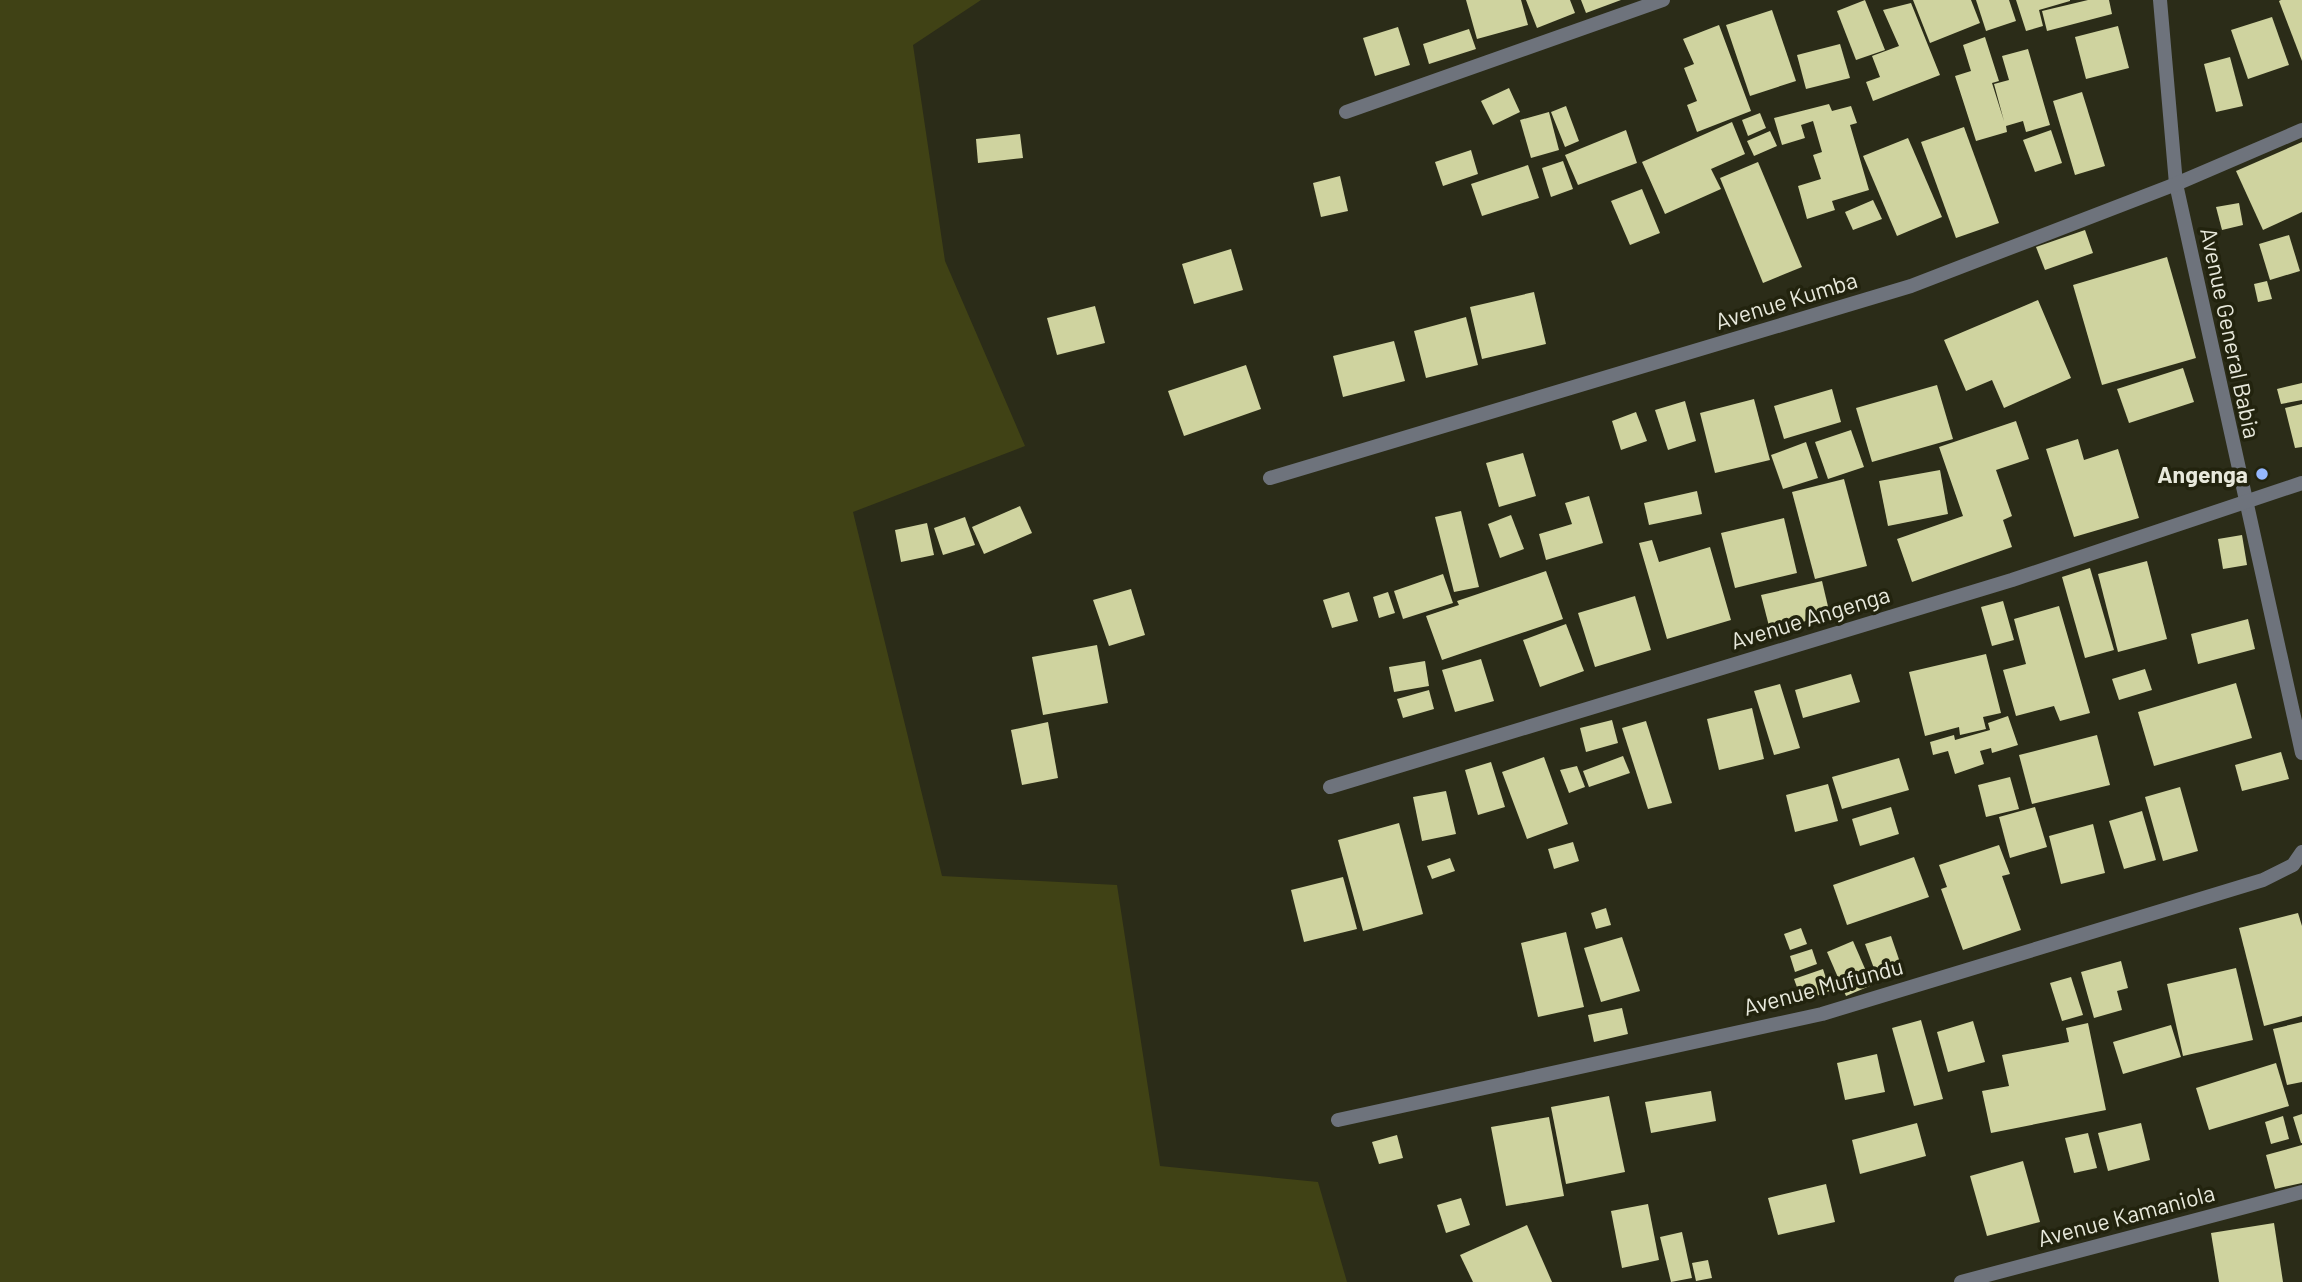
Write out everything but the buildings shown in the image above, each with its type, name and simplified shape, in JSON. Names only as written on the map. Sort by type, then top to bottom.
[{"type":"street","points":[[1346,112],[1663,0]]},
{"type":"street","name":"Avenue General Babia","points":[[2160,0],[2176,184],[2244,503],[2302,753]]},
{"type":"street","name":"Avenue Kumba","points":[[1270,478],[1910,286],[2176,184],[2302,130]]},
{"type":"street","name":"Avenue Angenga","points":[[1330,787],[2012,580],[2302,483]]},
{"type":"street","name":"Avenue Mufundu","points":[[1338,1120],[1822,1014],[2263,880],[2293,865],[2302,852]]},
{"type":"street","name":"Avenue Kamaniola","points":[[1961,1282],[2302,1192]]},
{"type":"shaded area","points":[[0,0],[981,0],[913,45],[945,261],[1025,446],[853,512],[942,876],[1117,885],[1160,1166],[1318,1182],[1347,1282],[0,1282]]},
{"type":"place","name":"Angenga","points":[[2262,474]]}]
